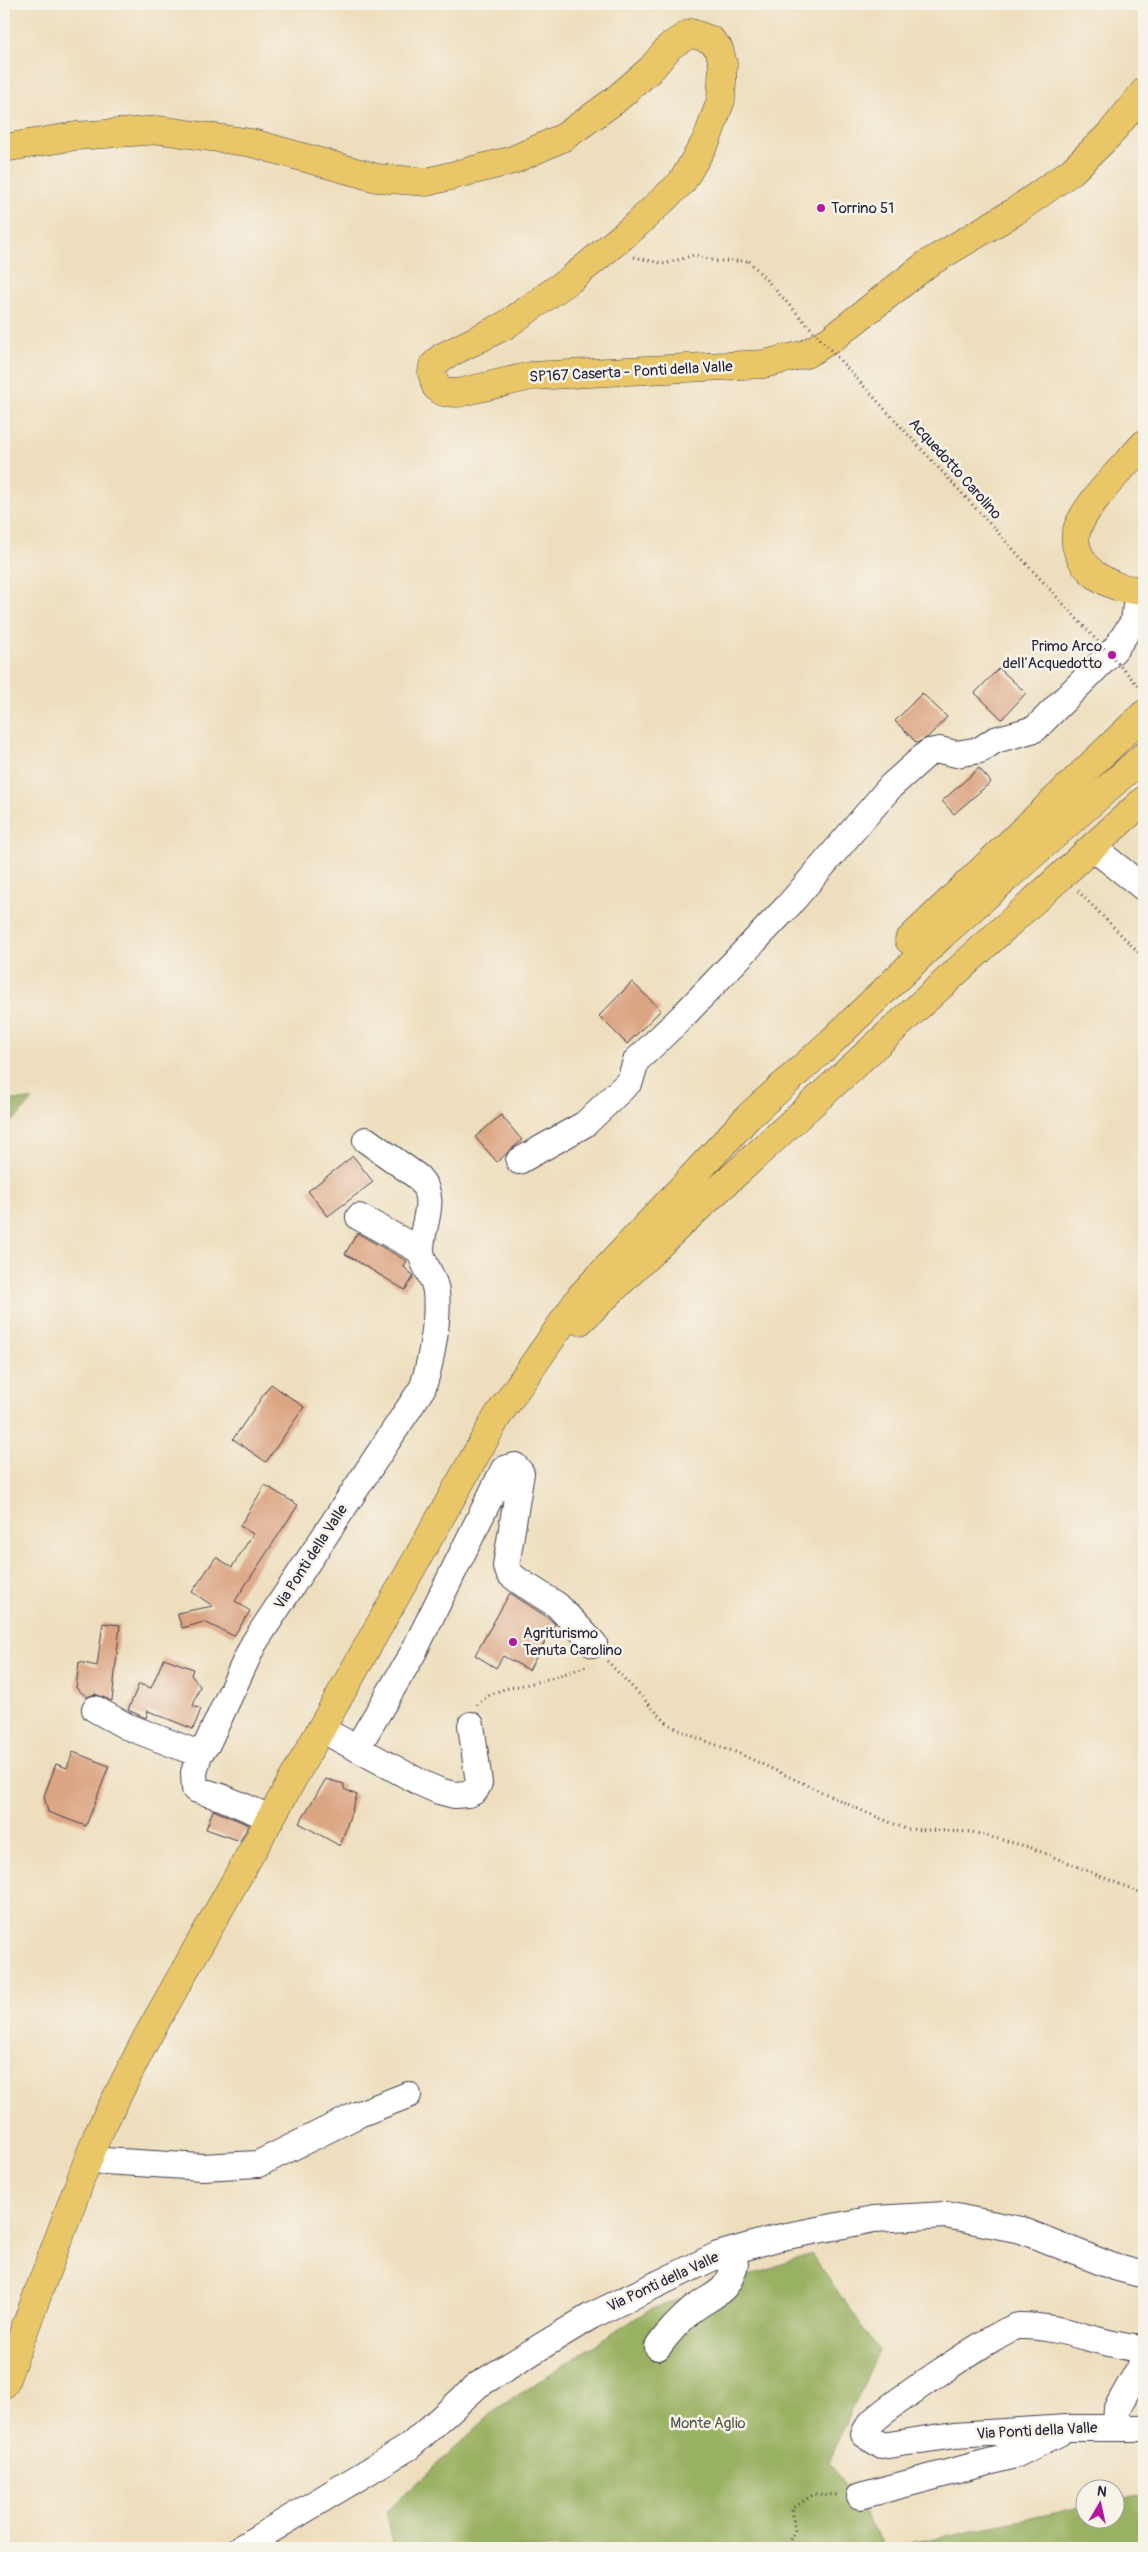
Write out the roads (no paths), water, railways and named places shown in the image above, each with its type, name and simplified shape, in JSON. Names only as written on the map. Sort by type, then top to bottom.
[{"type":"main road","name":"SP167 Caserta - Ponti della Valle","points":[[4,148],[86,135],[160,130],[252,143],[377,178],[427,182],[513,160],[564,137],[614,101],[651,68],[670,46],[680,39],[691,33],[705,36],[711,40],[719,50],[723,64],[721,100],[707,139],[682,182],[606,252],[506,325],[442,357],[434,366],[432,373],[436,387],[443,392],[458,393],[531,376],[764,364],[806,354],[830,340],[927,264],[1014,212],[1072,171],[1110,134],[1144,92]]},
{"type":"main road","points":[[1141,589],[1116,586],[1093,573],[1082,560],[1076,541],[1078,527],[1084,516],[1106,486],[1144,444]]},
{"type":"main road","points":[[4,2384],[88,2160],[146,2039],[496,1417],[581,1296],[912,937],[1144,714]]},
{"type":"main road","points":[[748,1117],[831,1042],[942,935],[1144,756]]},
{"type":"main road","points":[[534,1365],[683,1222],[1144,800]]},
{"type":"street","points":[[519,1161],[585,1124],[630,1081],[636,1061],[682,1017],[788,906],[891,786],[929,752],[940,750],[956,754],[980,750],[994,740],[1016,732],[1035,730],[1115,649],[1134,621],[1141,589]]},
{"type":"street","points":[[1092,847],[1144,888]]},
{"type":"street","points":[[359,1217],[421,1251],[429,1198],[425,1184],[366,1140]]},
{"type":"street","name":"Via Ponti della Valle","points":[[271,1818],[195,1788],[194,1773],[199,1754],[207,1744],[254,1643],[422,1387],[431,1360],[437,1293],[433,1276],[421,1251]]},
{"type":"street","points":[[357,1748],[413,1654],[504,1469],[515,1466],[521,1473],[506,1566],[510,1574],[557,1605],[594,1657]]},
{"type":"street","points":[[95,1710],[126,1726],[199,1754]]},
{"type":"street","points":[[321,1729],[422,1784],[454,1795],[468,1794],[476,1790],[479,1782],[471,1725]]},
{"type":"street","points":[[88,2160],[202,2166],[258,2164],[359,2114],[408,2094]]},
{"type":"street","name":"Via Ponti della Valle","points":[[241,2548],[409,2447],[478,2385],[494,2375],[591,2316],[718,2255],[777,2238],[874,2219],[946,2215],[1021,2230],[1114,2267],[1144,2275]]},
{"type":"street","points":[[658,2347],[672,2329],[694,2309],[720,2293],[730,2281],[735,2264],[718,2255]]},
{"type":"street","name":"Via Ponti della Valle","points":[[1144,2349],[1127,2348],[1067,2330],[1015,2325],[983,2343],[887,2410],[872,2422],[864,2434],[882,2446],[954,2435],[1068,2428],[1144,2428]]},
{"type":"street","name":"Via Ponti della Valle","points":[[1116,2427],[1117,2408],[1144,2360]]},
{"type":"street","points":[[860,2496],[1015,2455],[1068,2428]]},
{"type":"place","name":"Torrino 51","points":[[821,208]]},
{"type":"place","name":"Primo Arco dell'Acquedotto","points":[[1112,655]]},
{"type":"place","name":"Agriturismo Tenuta Carolino","points":[[513,1642]]},
{"type":"park label","name":"Monte Aglio","points":[[708,2423]]}]
